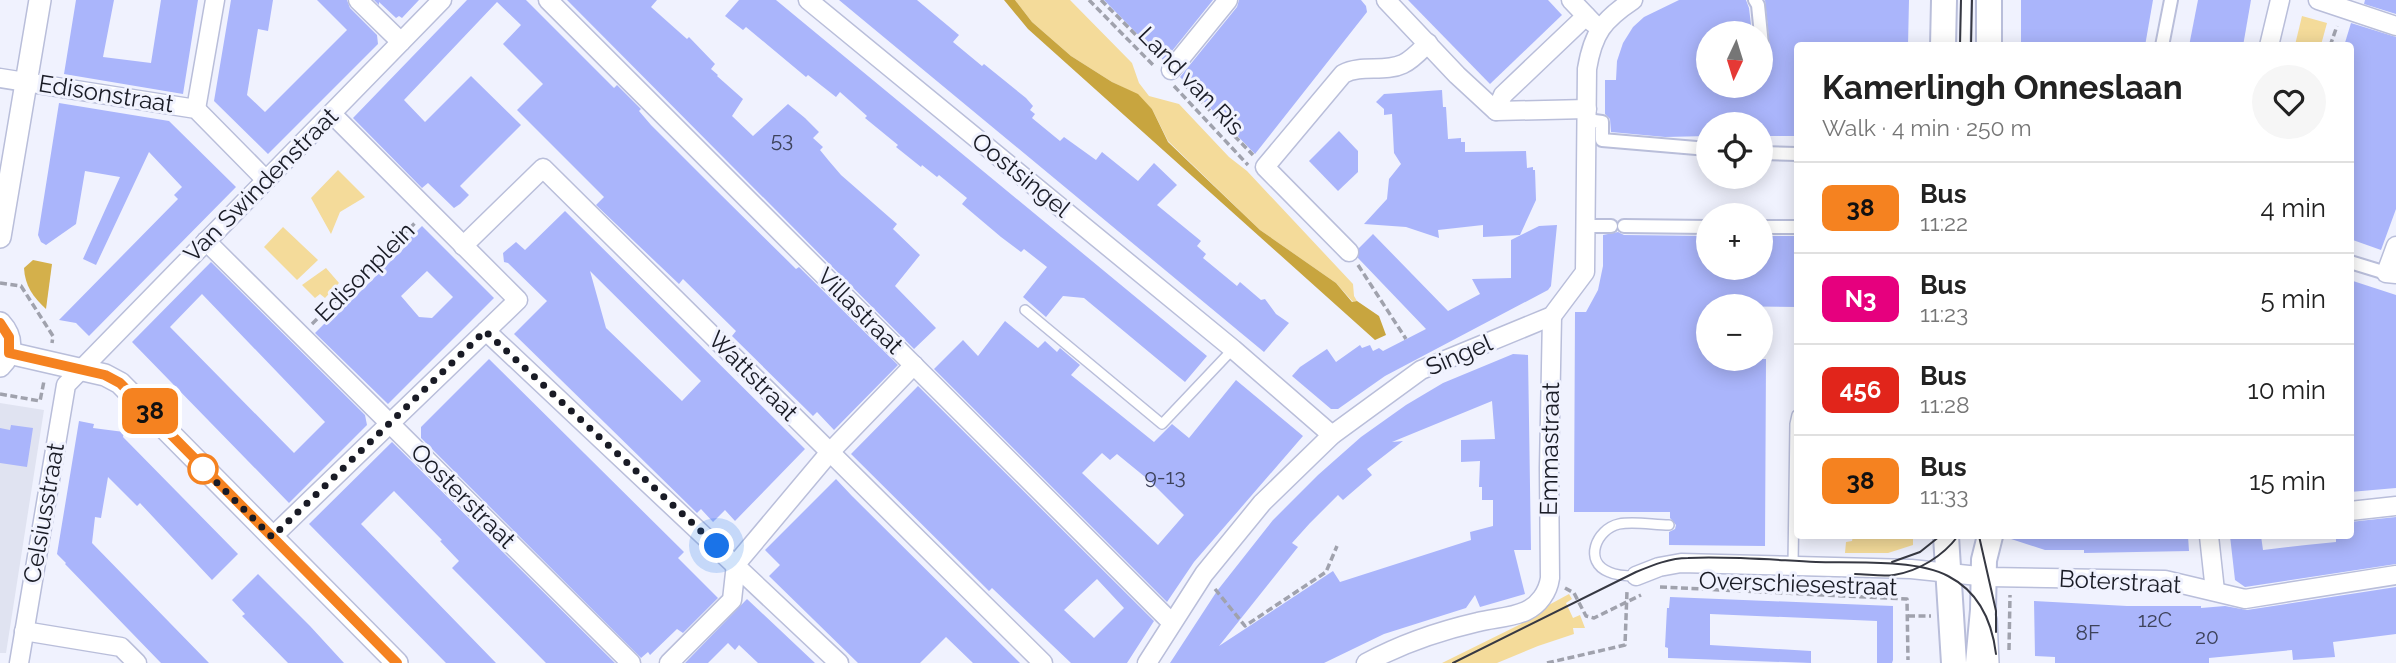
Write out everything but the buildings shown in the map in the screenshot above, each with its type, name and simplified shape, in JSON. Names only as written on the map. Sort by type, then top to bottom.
[{"type":"main road","points":[[1943,42],[1944,0]]},
{"type":"main road","points":[[1989,0],[1989,42]]},
{"type":"main road","points":[[1947,539],[1954,663]]},
{"type":"main road","points":[[1978,663],[1984,539]]},
{"type":"street","points":[[0,237],[40,0]]},
{"type":"street","points":[[196,109],[215,0]]},
{"type":"street","points":[[358,0],[401,42]]},
{"type":"street","name":"Van Swindenstraat","points":[[80,368],[442,0]]},
{"type":"street","name":"Villastraat","points":[[548,0],[1172,622]]},
{"type":"street","name":"Oostsingel","points":[[808,0],[1233,349],[1332,435]]},
{"type":"street","points":[[1164,71],[1228,0]]},
{"type":"street","points":[[1386,0],[1457,75],[1496,111],[1595,123]]},
{"type":"street","points":[[1552,316],[1585,272],[1595,123],[1587,69],[1592,22],[1571,0]]},
{"type":"street","points":[[1496,111],[1503,95],[1592,22],[1633,0]]},
{"type":"street","points":[[1755,0],[1758,21]]},
{"type":"street","points":[[2163,42],[2171,0]]},
{"type":"street","points":[[2270,42],[2280,0]]},
{"type":"street","points":[[2318,0],[2396,26]]},
{"type":"street","points":[[1349,252],[1265,167],[1343,74],[1360,68],[1405,64],[1428,43]]},
{"type":"street","name":"Edisonstraat","points":[[0,78],[196,109],[266,180]]},
{"type":"street","name":"Edisonplein","points":[[332,114],[518,300],[485,331]]},
{"type":"street","points":[[1595,123],[1602,139],[1696,148]]},
{"type":"street","points":[[1773,153],[1794,154]]},
{"type":"street","name":"Wattstraat","points":[[463,246],[542,168],[1043,663]]},
{"type":"street","points":[[1586,226],[1696,227]]},
{"type":"street","points":[[1773,227],[1794,227]]},
{"type":"street","name":"Oosterstraat","points":[[206,241],[631,663]]},
{"type":"street","points":[[2354,263],[2391,274],[2396,246]]},
{"type":"street","name":"Singel","points":[[1147,663],[1204,574],[1262,503],[1332,435],[1422,370],[1552,316]]},
{"type":"street","name":"Emmastraat","points":[[1550,582],[1552,316]]},
{"type":"street","points":[[0,323],[9,337],[5,360],[80,368],[105,375],[120,383],[397,663]]},
{"type":"street","points":[[272,537],[485,331],[839,663]]},
{"type":"street","points":[[669,663],[732,600],[736,564],[830,453],[914,365]]},
{"type":"street","name":"Celsiusstraat","points":[[19,663],[65,385],[80,368]]},
{"type":"street","points":[[2354,511],[2396,506]]},
{"type":"street","points":[[2209,539],[2215,591]]},
{"type":"street","name":"Overschiesestraat","points":[[1636,576],[1659,567],[1681,563],[1911,569],[1984,577]]},
{"type":"street","name":"Boterstraat","points":[[1984,577],[2165,580],[2245,599],[2396,575]]},
{"type":"street","points":[[1366,663],[1395,647],[1476,622],[1525,611],[1542,598],[1550,582]]},
{"type":"street","points":[[24,632],[121,647],[137,663]]},
{"type":"lane","points":[[1965,42],[1966,0]]},
{"type":"lane","points":[[1025,310],[1162,424],[1233,349]]},
{"type":"lane","points":[[1793,565],[1794,494]]},
{"type":"lane","points":[[1636,576],[1606,572],[1597,563],[1594,548],[1601,534],[1619,524],[1670,525]]},
{"type":"lane","points":[[1984,577],[1991,610],[1994,663]]},
{"type":"path","name":"Land van Ris","points":[[1089,0],[1164,71],[1254,172],[1273,176]]},
{"type":"path","name":"Edisonplein","points":[[302,334],[428,210]]},
{"type":"path","points":[[1349,252],[1406,340]]},
{"type":"path","points":[[1216,591],[1245,626],[1326,572],[1337,547]]},
{"type":"path","points":[[1547,663],[1625,645],[1628,587],[1636,576]]},
{"type":"path","name":"Overschiesestraat","points":[[1684,580],[1656,587],[1908,599],[1908,660]]},
{"type":"path","points":[[1550,582],[1574,593],[1589,618],[1599,617],[1646,592]]},
{"type":"path","points":[[2009,650],[2011,612]]},
{"type":"shaded area","points":[[1004,0],[1015,0],[1032,22],[1071,56],[1112,82],[1138,94],[1152,109],[1168,142],[1260,230],[1336,283],[1352,302],[1357,301],[1379,316],[1386,335],[1375,340],[1028,29]]},
{"type":"shaded area","points":[[1015,0],[1070,0],[1132,63],[1139,83],[1149,96],[1179,104],[1229,157],[1247,171],[1353,284],[1357,301],[1353,302],[1336,283],[1260,230],[1168,141],[1152,109],[1138,95],[1071,56],[1032,22]]},
{"type":"shaded area","points":[[2302,16],[2327,23],[2322,42],[2296,42]]},
{"type":"shaded area","points":[[338,170],[365,197],[340,212],[331,234],[311,198]]},
{"type":"shaded area","points":[[283,227],[318,260],[297,280],[264,247]]},
{"type":"shaded area","points":[[33,260],[52,264],[46,309],[34,296],[26,280],[24,268]]},
{"type":"shaded area","points":[[326,268],[339,283],[325,298],[320,294],[315,298],[302,285]]},
{"type":"shaded area","points":[[0,403],[44,410],[6,653],[0,653]]},
{"type":"shaded area","points":[[1913,539],[1913,545],[1888,553],[1845,553],[1846,542]]},
{"type":"shaded area","points":[[1569,594],[1572,599],[1566,603],[1573,618],[1580,615],[1585,628],[1573,628],[1574,634],[1497,663],[1442,663],[1521,624],[1521,620]]},
{"type":"tram line","points":[[1960,42],[1961,0]]},
{"type":"tram line","points":[[1971,42],[1972,0]]},
{"type":"tram line","points":[[1892,562],[1920,552],[1936,539]]},
{"type":"tram line","points":[[1855,574],[1889,576],[1912,570],[1938,556],[1955,539]]},
{"type":"tram line","points":[[1980,539],[1996,611],[1996,632]]},
{"type":"tram line","points":[[1453,663],[1636,572],[1681,558],[1884,563],[1935,571],[1959,583],[1976,599],[1987,619],[1996,654]]},
{"type":"bus line","name":"38","points":[[0,323],[9,337],[9,353],[105,375],[120,383],[397,663]]},
{"type":"route","points":[[203,469],[201,467],[272,537],[485,331],[717,546]]}]
